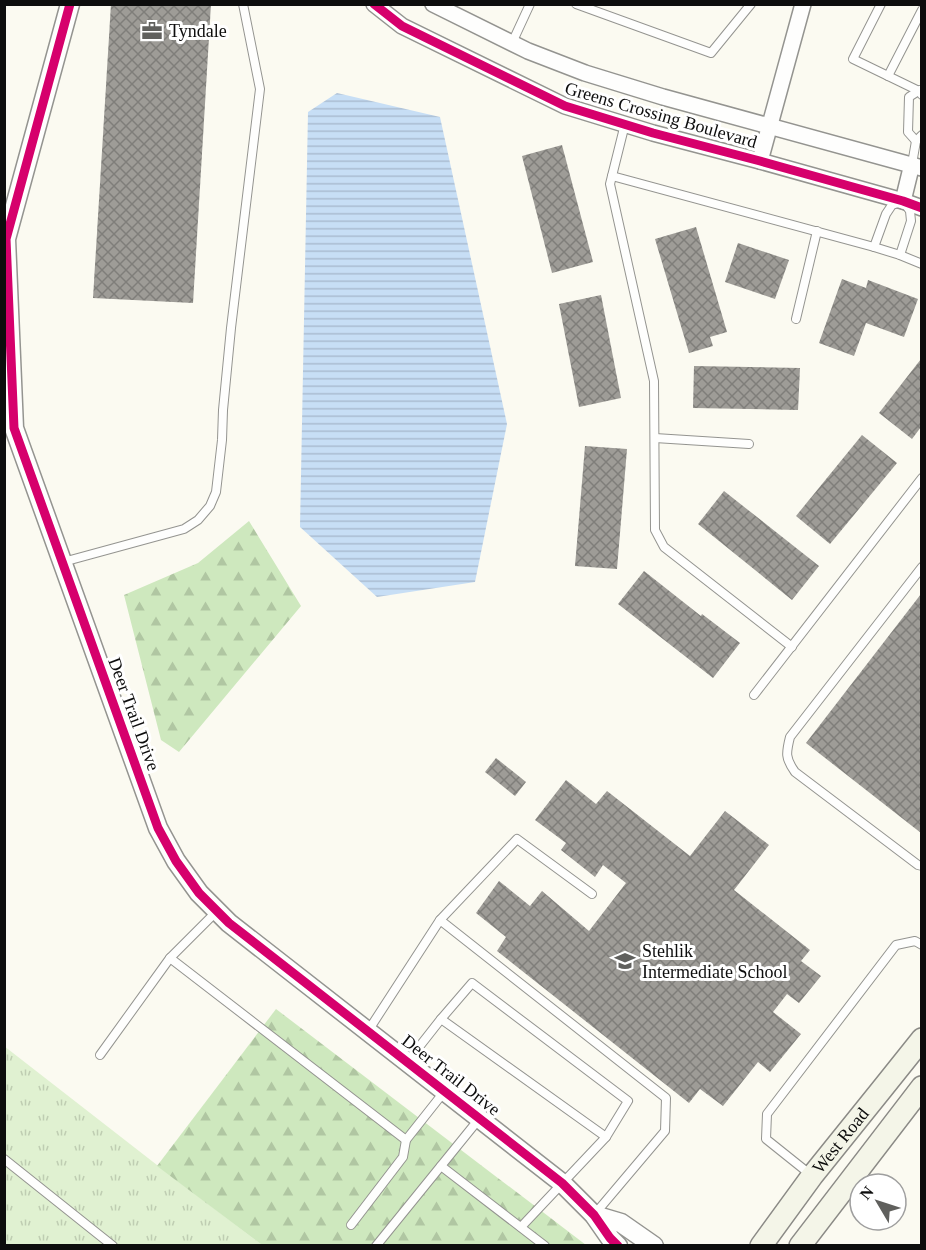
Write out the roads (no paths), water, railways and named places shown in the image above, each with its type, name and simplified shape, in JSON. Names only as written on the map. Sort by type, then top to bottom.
[{"type":"main road","name":"West Road","points":[[761,1245],[812,1176],[921,1039]]},
{"type":"main road","name":"West Road","points":[[800,1245],[921,1087]]},
{"type":"main road","points":[[882,1089],[905,1108]]},
{"type":"street","name":"Deer Trail Drive","points":[[70,4],[6,239],[14,428],[158,828],[176,861],[199,893],[229,923],[562,1183],[594,1215],[610,1238],[618,1245]]},
{"type":"street","name":"Greens Crossing Boulevard","points":[[374,4],[402,26],[565,106],[921,208]]},
{"type":"street","name":"Greens Crossing Boulevard","points":[[433,4],[528,51],[585,73],[663,97],[917,166]]},
{"type":"street","points":[[760,160],[803,4]]},
{"type":"street","points":[[903,201],[917,166]]},
{"type":"street","name":"Deer Trail Drive","points":[[594,1215],[621,1223],[654,1245]]},
{"type":"lane","points":[[62,562],[184,529],[198,520],[210,506],[216,492],[231,328],[260,90],[243,4]]},
{"type":"lane","points":[[512,43],[530,4]]},
{"type":"lane","points":[[576,4],[711,52],[751,4]]},
{"type":"lane","points":[[881,4],[854,58],[921,92]]},
{"type":"lane","points":[[888,76],[921,10]]},
{"type":"lane","points":[[917,166],[918,138],[908,132],[909,97],[921,92]]},
{"type":"lane","points":[[626,124],[610,184],[654,381],[655,530],[663,547],[792,647]]},
{"type":"lane","points":[[612,176],[874,247],[921,264]]},
{"type":"lane","points":[[874,247],[885,214],[892,205],[903,201],[910,211],[911,221],[900,255]]},
{"type":"lane","points":[[796,319],[817,231]]},
{"type":"lane","points":[[655,438],[749,444]]},
{"type":"lane","points":[[754,695],[921,478]]},
{"type":"lane","points":[[921,567],[790,737],[787,761],[795,772],[921,866]]},
{"type":"lane","points":[[368,1031],[440,920],[517,839],[592,894]]},
{"type":"lane","points":[[100,1055],[170,958],[217,911]]},
{"type":"lane","points":[[440,920],[666,1098],[664,1131],[594,1215]]},
{"type":"lane","points":[[812,1176],[766,1139],[767,1114],[897,945],[915,941],[921,945]]},
{"type":"lane","points":[[170,958],[406,1140]]},
{"type":"lane","points":[[408,1061],[472,983],[628,1101],[606,1137],[521,1227]]},
{"type":"lane","points":[[441,1018],[606,1137]]},
{"type":"lane","points":[[351,1225],[403,1157],[406,1140],[445,1091]]},
{"type":"lane","points":[[376,1245],[479,1119]]},
{"type":"lane","points":[[4,1159],[113,1245]]},
{"type":"lane","points":[[441,1166],[545,1245]]},
{"type":"water","points":[[337,93],[440,117],[507,424],[475,582],[377,597],[300,527],[308,112]]},
{"type":"place","name":"Tyndale","points":[[152,31]]},
{"type":"place","name":"Stehlik Intermediate School","points":[[625,961]]}]
